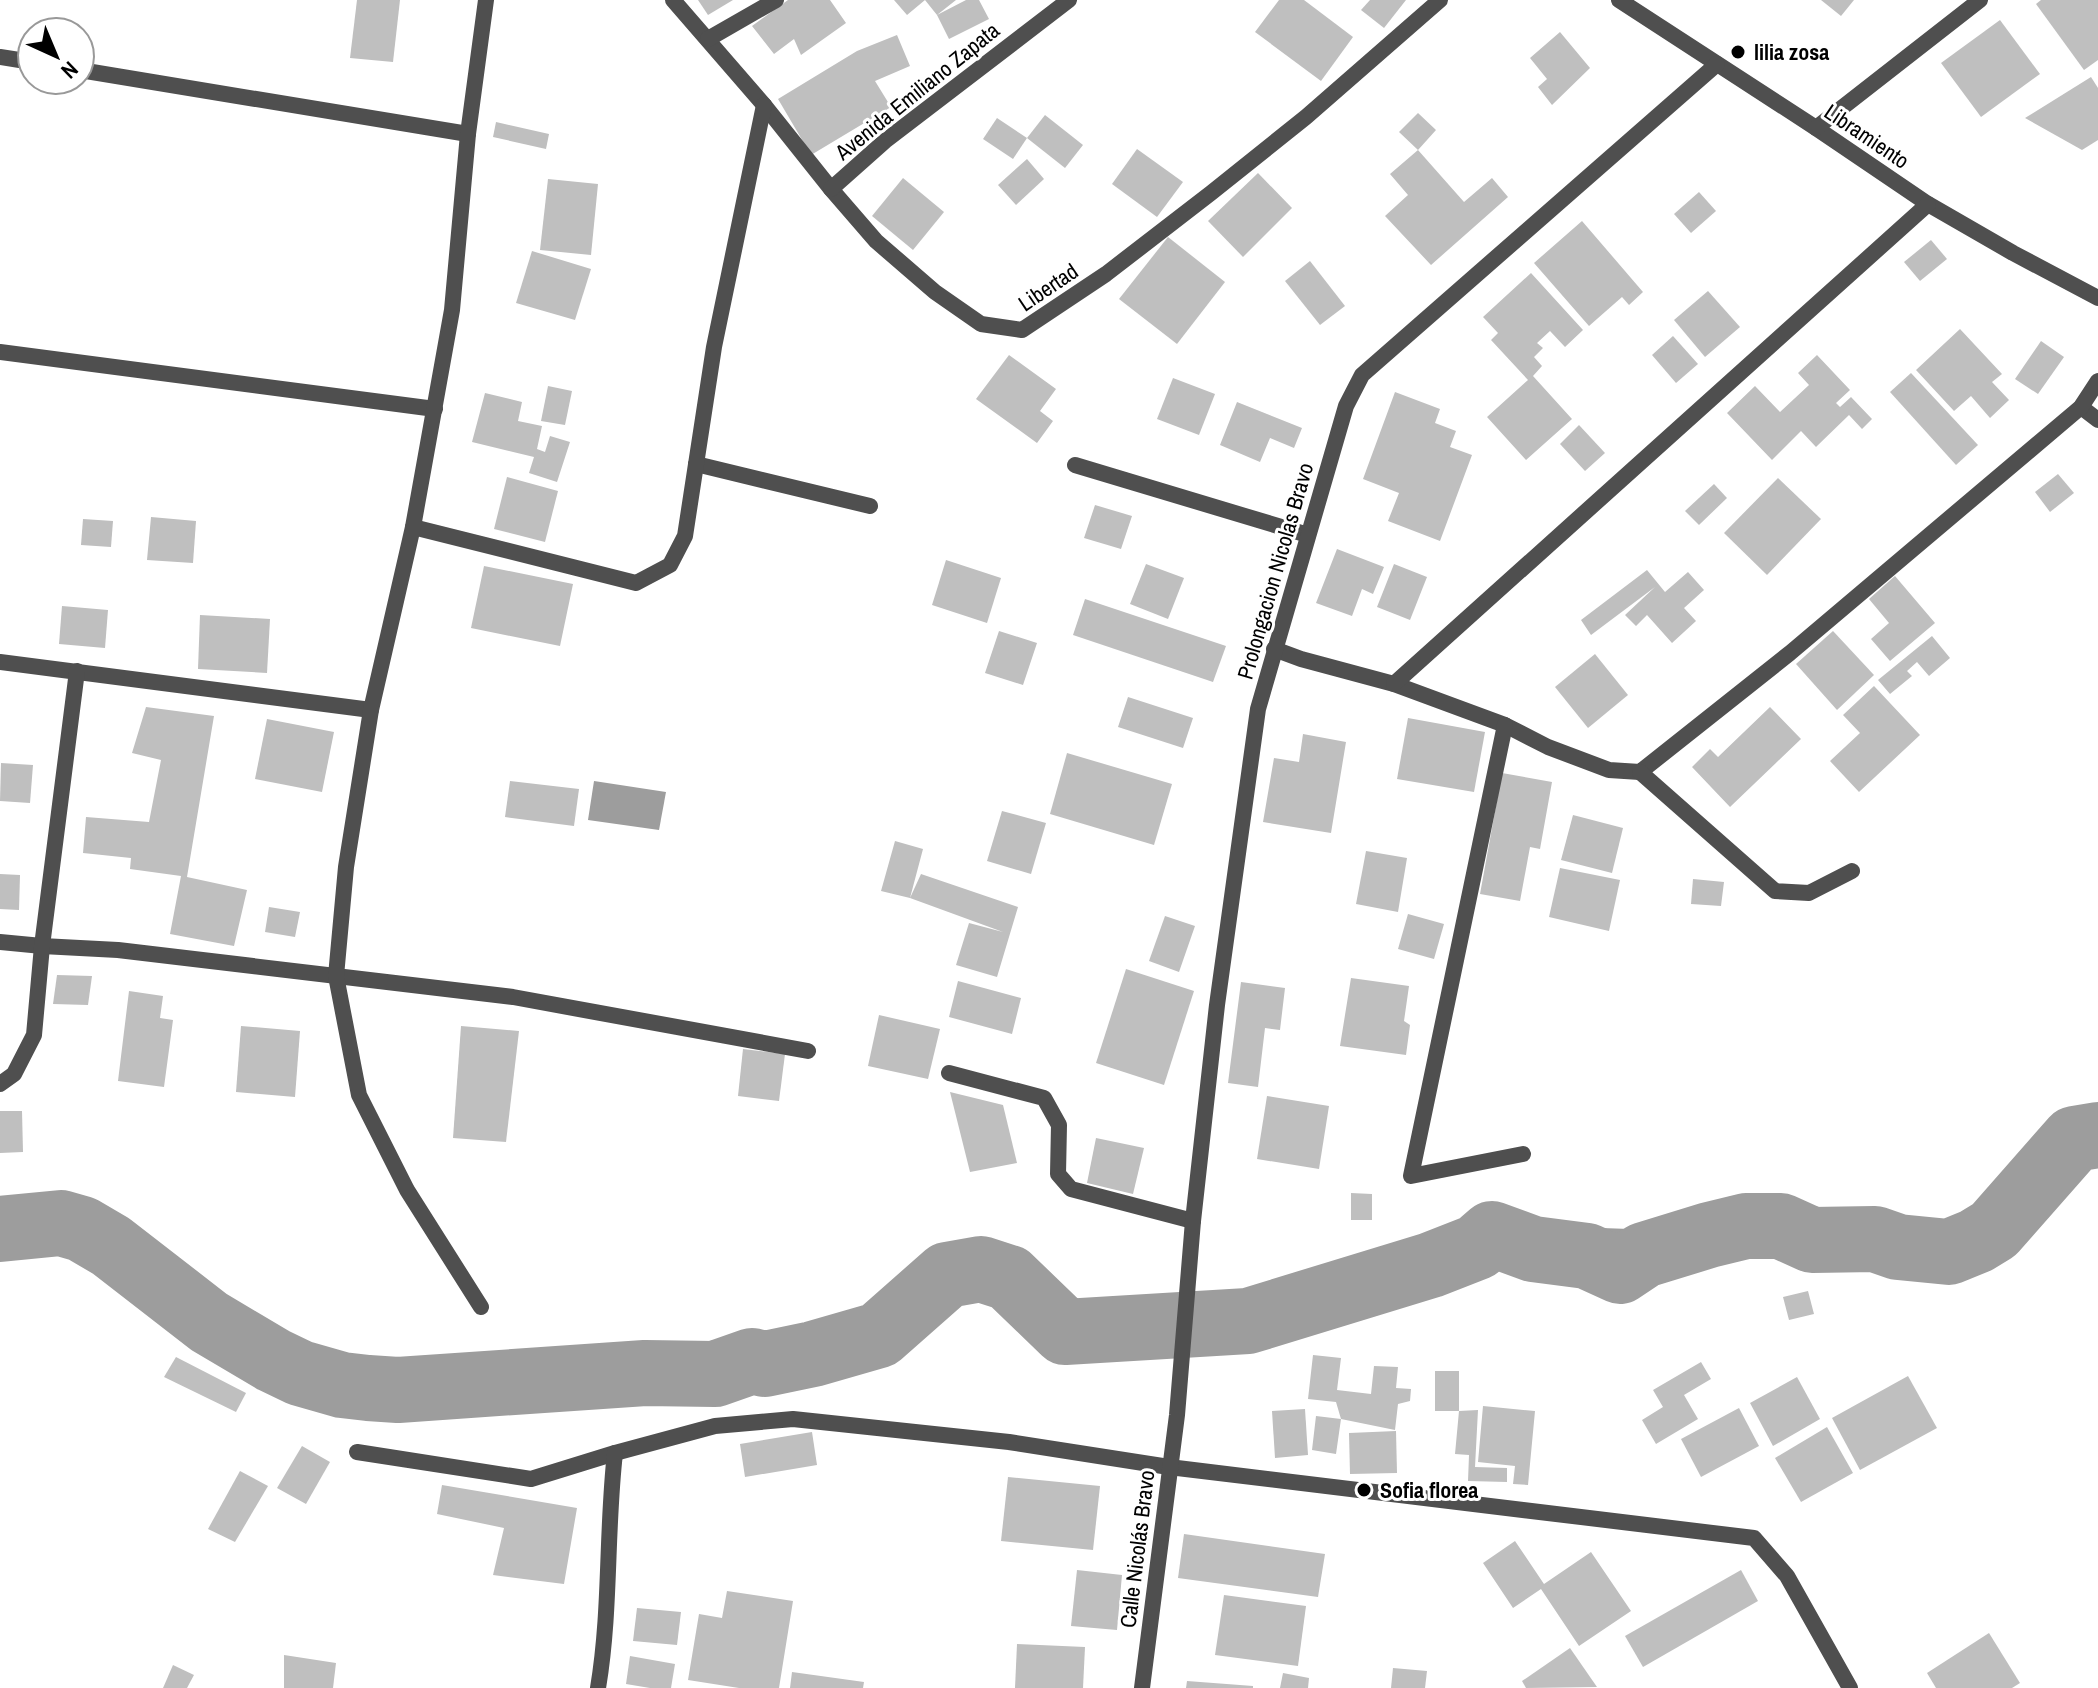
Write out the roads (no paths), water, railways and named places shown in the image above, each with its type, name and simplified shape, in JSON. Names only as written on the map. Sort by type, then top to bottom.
[{"type":"street","points":[[481,1307],[407,1190],[359,1095],[336,976],[346,867],[371,710],[413,527],[452,310],[468,134],[486,0]]},
{"type":"street","name":"Libertad","points":[[673,0],[876,241],[935,292],[981,324],[1022,330],[1106,274],[1211,193],[1306,117],[1440,0]]},
{"type":"street","points":[[708,39],[776,0]]},
{"type":"street","name":"Avenida Emiliano Zapata","points":[[831,189],[885,141],[1069,0]]},
{"type":"street","points":[[1816,128],[1980,0]]},
{"type":"street","name":"Libramiento","points":[[1622,1],[1928,204],[2098,298]]},
{"type":"street","name":"Prolongacion Nicolas Bravo","points":[[1189,1270],[1217,1005],[1258,709],[1346,406],[1362,375],[1717,64]]},
{"type":"street","points":[[96,73],[468,134]]},
{"type":"street","points":[[413,527],[636,583],[670,565],[685,536],[714,347],[764,105]]},
{"type":"street","points":[[1394,684],[1928,204]]},
{"type":"street","points":[[0,352],[435,409]]},
{"type":"street","points":[[1640,772],[1790,653],[2081,407],[2098,381]]},
{"type":"street","points":[[2081,407],[2098,420]]},
{"type":"street","points":[[696,464],[870,506]]},
{"type":"street","points":[[1075,465],[1308,535]]},
{"type":"street","points":[[1274,649],[1394,684],[1505,725],[1548,747],[1609,770],[1640,772],[1775,891],[1809,893],[1852,871]]},
{"type":"street","points":[[0,662],[371,710]]},
{"type":"street","points":[[0,1084],[14,1074],[34,1035],[42,946],[77,671]]},
{"type":"street","points":[[1505,725],[1411,1176],[1523,1154]]},
{"type":"street","points":[[0,942],[118,950],[513,997],[808,1051]]},
{"type":"street","points":[[949,1073],[1044,1098],[1059,1125],[1058,1174],[1071,1189],[1193,1221]]},
{"type":"street","name":"Calle Nicolás Bravo","points":[[1142,1688],[1177,1415],[1189,1270]]},
{"type":"street","points":[[357,1452],[531,1479],[715,1426],[793,1419],[1009,1442],[1169,1467],[1754,1538],[1787,1576],[1850,1688]]},
{"type":"street","points":[[598,1688],[603,1655],[615,1453]]},
{"type":"waterway","points":[[0,1229],[61,1223],[82,1229],[111,1246],[209,1322],[273,1360],[300,1373],[342,1385],[398,1390],[645,1373],[715,1374],[752,1361],[765,1364],[879,1335],[947,1275],[981,1269],[1009,1278],[1065,1332],[1248,1321],[1431,1265],[1477,1247],[1492,1234],[1533,1249],[1587,1256],[1620,1271],[1644,1255],[1746,1226],[1781,1226],[1812,1240],[1875,1239],[1898,1247],[1949,1252],[1994,1230],[2074,1139],[2098,1135]]},
{"type":"waterway","points":[[1526,1247],[1587,1233],[1644,1235],[1682,1244]]},
{"type":"place","name":"lilia zosa","points":[[1738,52]]},
{"type":"place","name":"Sofia florea","points":[[1364,1490]]}]
